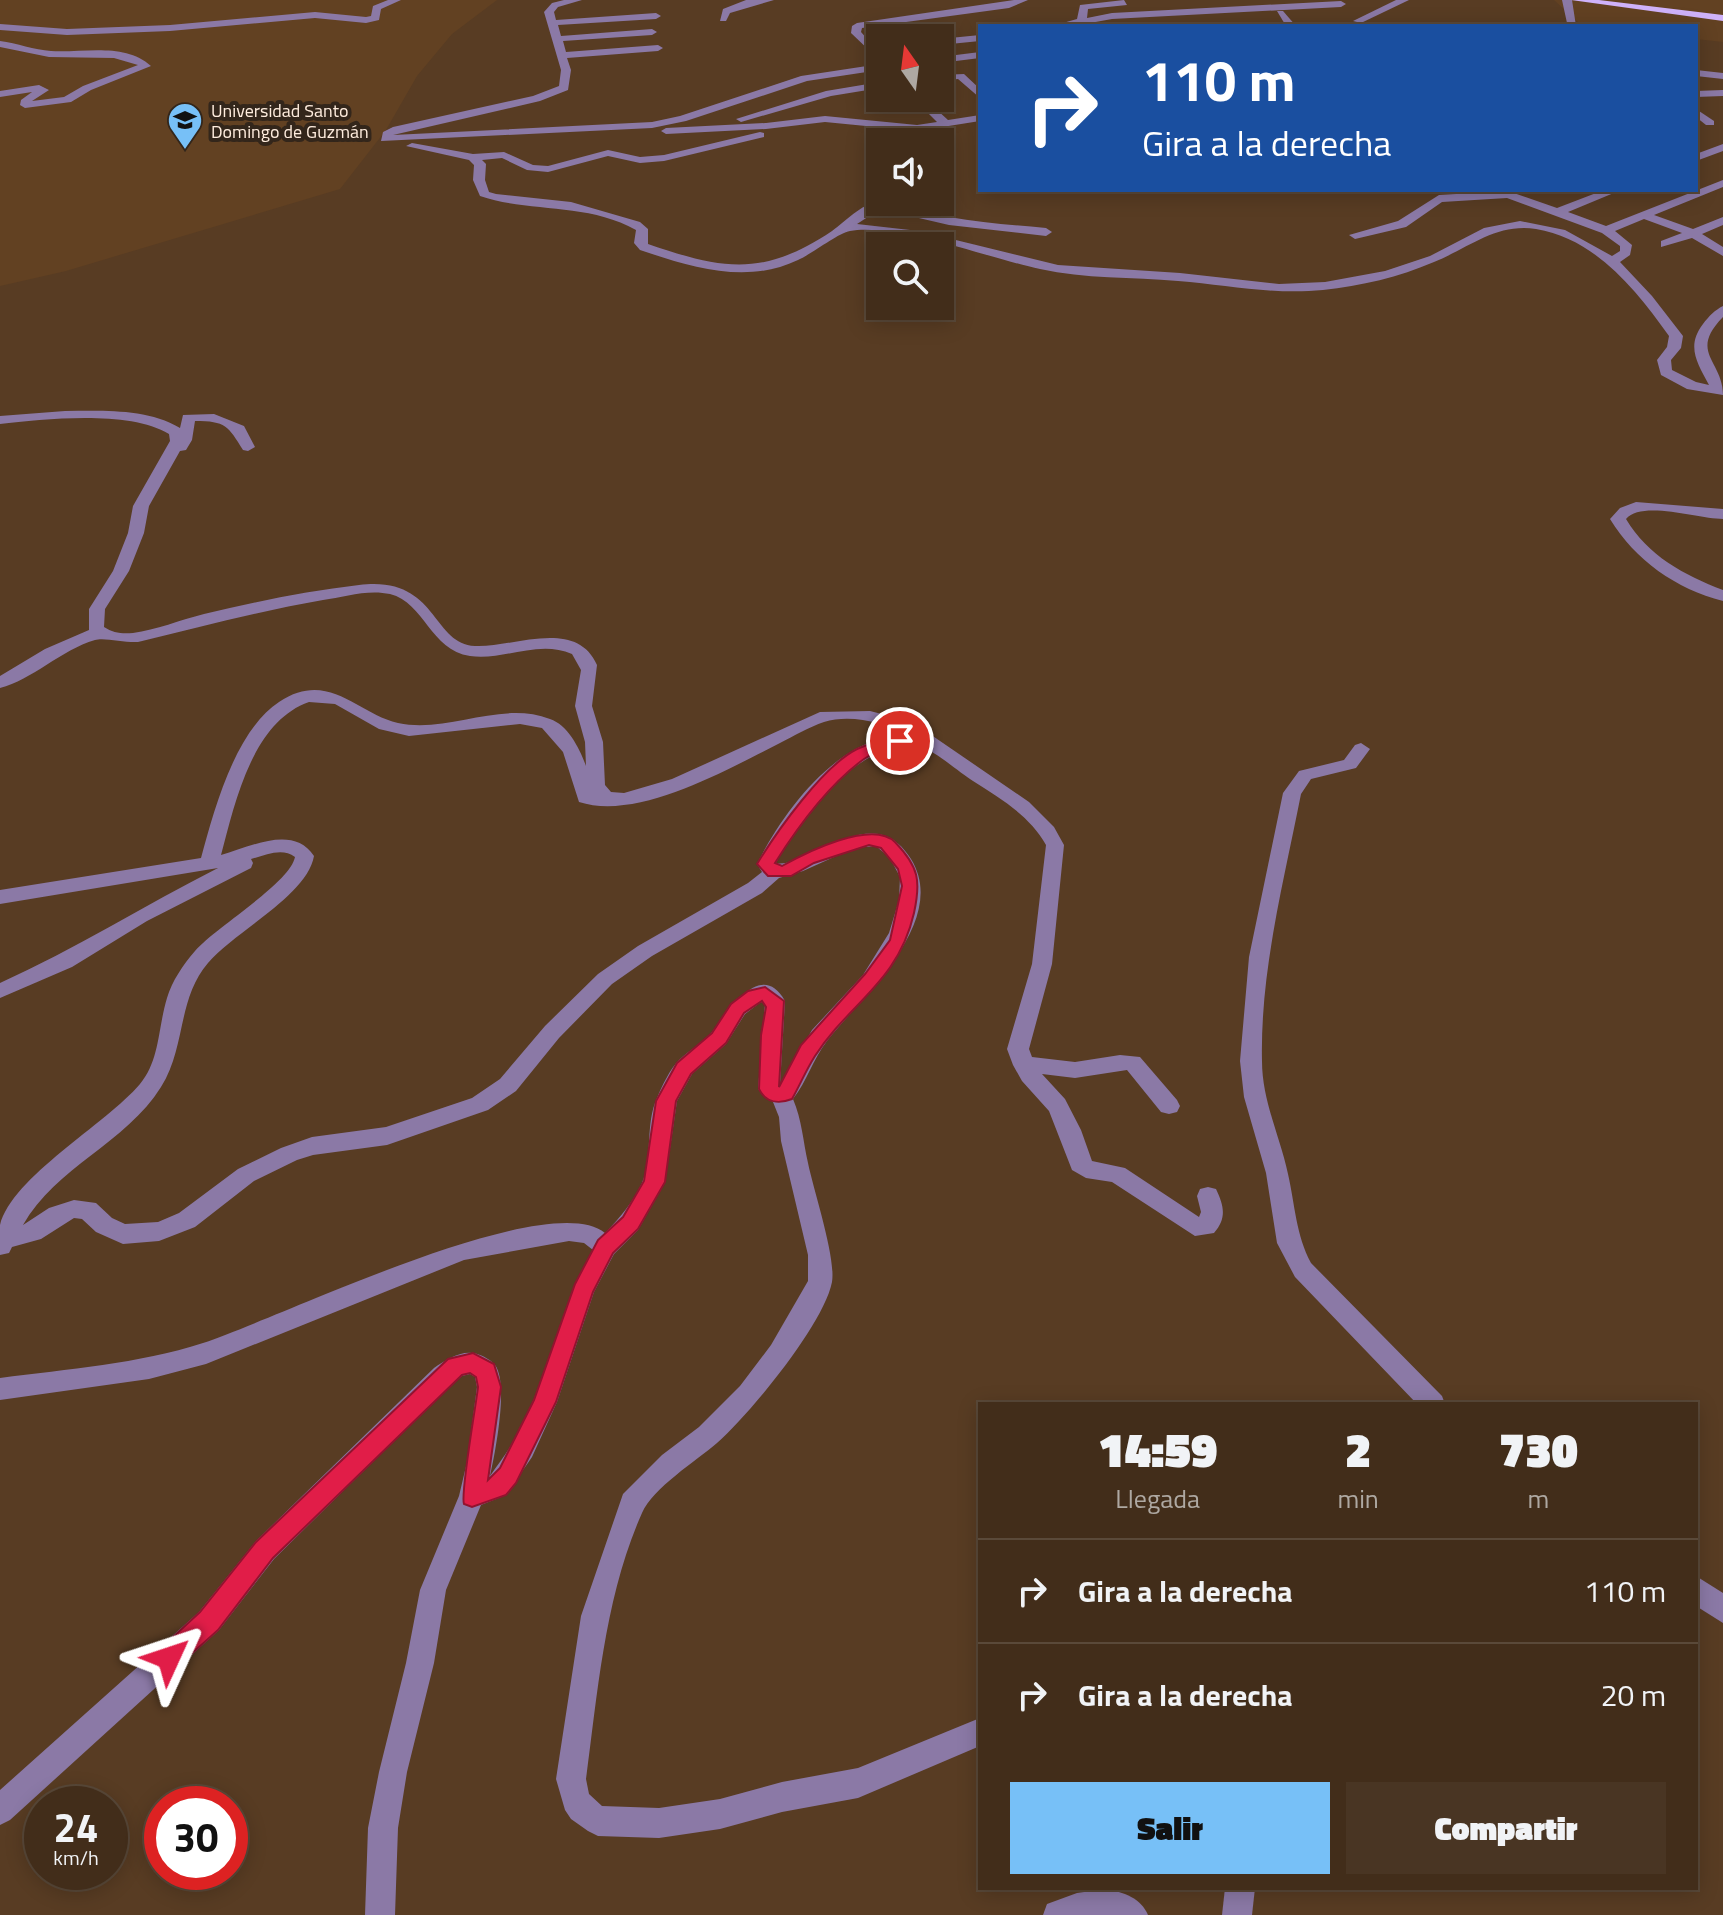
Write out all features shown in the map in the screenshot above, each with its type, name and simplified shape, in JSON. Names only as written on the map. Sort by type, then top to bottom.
[{"type":"main road","points":[[1576,0],[1723,18]]},
{"type":"street","points":[[0,27],[67,32],[170,28],[315,15],[366,20],[376,18],[376,8],[382,4],[396,0]]},
{"type":"street","points":[[385,139],[387,134],[397,129],[554,94],[564,88],[566,80],[550,8],[577,0]]},
{"type":"street","points":[[723,19],[726,11],[735,6],[769,0]]},
{"type":"street","points":[[871,24],[1009,5],[1023,0]]},
{"type":"street","points":[[1134,2],[1083,7],[1085,23],[1142,14],[1340,2],[1360,24],[1404,0]]},
{"type":"street","points":[[1567,0],[1572,24]]},
{"type":"street","points":[[1280,13],[1289,24]]},
{"type":"street","points":[[1142,14],[1150,24]]},
{"type":"street","points":[[551,23],[656,16]]},
{"type":"street","points":[[866,25],[857,26],[856,33],[866,42]]},
{"type":"street","points":[[555,39],[652,32]]},
{"type":"street","points":[[954,41],[978,38]]},
{"type":"street","points":[[0,44],[52,54],[138,59],[146,66],[87,88],[67,100],[25,105],[26,100],[44,90],[39,88],[0,94]]},
{"type":"street","points":[[560,55],[658,48]]},
{"type":"street","points":[[954,58],[978,55]]},
{"type":"street","points":[[655,128],[805,78],[866,69]]},
{"type":"street","points":[[1698,73],[1723,76]]},
{"type":"street","points":[[954,77],[960,76],[978,93]]},
{"type":"street","points":[[690,130],[842,90],[866,87]]},
{"type":"street","points":[[842,90],[857,105]]},
{"type":"street","points":[[1698,94],[1723,93]]},
{"type":"street","points":[[933,112],[946,124]]},
{"type":"street","points":[[1698,114],[1710,123]]},
{"type":"street","points":[[385,139],[655,128],[690,130],[825,119],[890,128],[978,118]]},
{"type":"street","points":[[385,139],[396,144],[473,157],[504,155],[535,169],[553,168],[608,153],[644,160],[762,135],[766,126]]},
{"type":"street","points":[[655,128],[668,142]]},
{"type":"street","points":[[1698,157],[1723,147]]},
{"type":"street","points":[[473,157],[480,164],[479,180],[484,194],[495,199],[557,203],[636,225],[642,229],[640,243],[644,247],[710,267],[745,270],[782,265],[815,249],[870,208],[880,205],[949,221],[1046,232]]},
{"type":"street","points":[[1698,157],[1723,164]]},
{"type":"street","points":[[1698,191],[1723,183]]},
{"type":"street","points":[[1698,191],[1723,202]]},
{"type":"street","points":[[1560,211],[1610,192]]},
{"type":"street","points":[[1606,230],[1646,216],[1695,192]]},
{"type":"street","points":[[1355,235],[1402,224],[1439,199],[1508,194],[1606,230],[1626,245],[1626,252],[1614,261]]},
{"type":"street","points":[[1646,216],[1693,233],[1723,252]]},
{"type":"street","points":[[1665,244],[1723,221]]},
{"type":"street","points":[[845,227],[904,230],[992,255],[1085,273],[1180,277],[1246,287],[1305,288],[1347,282],[1419,264],[1470,236],[1514,225],[1541,227],[1574,237],[1614,261],[1676,336],[1674,348],[1664,360],[1666,372],[1692,386],[1721,390]]},
{"type":"street","points":[[1721,390],[1706,367],[1698,344],[1703,329],[1723,310]]},
{"type":"street","points":[[0,420],[114,416],[163,423],[173,428],[177,436],[168,462]]},
{"type":"street","points":[[99,632],[95,623],[97,609],[121,571],[136,533],[141,506],[185,440],[187,421],[191,416],[224,422],[239,429],[248,447]]},
{"type":"street","points":[[1723,514],[1694,514],[1646,505],[1624,510],[1618,519],[1647,555],[1666,570],[1723,596]]},
{"type":"street","points":[[0,683],[51,653],[99,632],[112,637],[138,637],[250,609],[376,588],[399,592],[413,599],[432,626],[451,644],[463,650],[484,651],[531,644],[568,647],[581,653],[589,666],[583,703],[594,742],[597,788],[608,799]]},
{"type":"street","points":[[209,864],[246,750],[261,729],[282,710],[308,698],[336,698],[371,720],[409,730],[459,728],[515,718],[538,720],[552,727],[568,746],[581,777],[585,798],[598,802],[631,799],[695,775],[817,718],[859,715],[889,721],[930,742],[1022,808],[1049,833],[1055,845],[1042,964],[1018,1044],[1024,1065],[1057,1105],[1070,1130],[1076,1157],[1086,1169],[1117,1174],[1195,1227],[1206,1226],[1212,1219],[1212,1203],[1208,1196]]},
{"type":"street","points":[[472,1496],[497,1487],[523,1449],[545,1402],[583,1291],[606,1247],[630,1223],[654,1182],[666,1101],[684,1068],[719,1038],[738,1009],[759,994],[770,996],[775,1001],[768,1086],[771,1092],[781,1095],[789,1091],[799,1067],[819,1035],[872,979],[898,941],[911,886],[901,858],[891,846],[875,840],[841,846],[785,872],[774,872],[767,867],[767,860],[818,792],[861,753],[892,741],[930,742]]},
{"type":"street","points":[[1361,749],[1350,764],[1305,775],[1292,793],[1259,957],[1252,1077],[1277,1173],[1289,1243],[1295,1257],[1303,1270],[1431,1402]]},
{"type":"street","points":[[0,897],[209,864],[278,845],[291,845],[302,851],[305,861],[295,878],[212,947],[191,970],[180,990],[165,1056],[152,1085],[38,1189],[15,1218],[2,1244]]},
{"type":"street","points":[[0,991],[65,962],[140,916],[244,863],[250,855]]},
{"type":"street","points":[[2,1244],[33,1232],[57,1215],[74,1209],[88,1210],[104,1225],[123,1234],[159,1231],[187,1220],[246,1175],[289,1154],[312,1146],[387,1136],[480,1104],[508,1085],[552,1032],[605,979],[645,951],[755,888],[774,872]]},
{"type":"street","points":[[1024,1065],[1044,1063],[1079,1070],[1115,1062],[1133,1063],[1169,1106]]},
{"type":"street","points":[[781,1095],[790,1117],[792,1141],[820,1255],[820,1281],[815,1296],[780,1353],[749,1394],[708,1435],[671,1463],[632,1503],[595,1616],[572,1790],[581,1809],[598,1821],[659,1823],[688,1819],[858,1783],[978,1733]]},
{"type":"street","points":[[0,1389],[149,1368],[206,1353],[462,1251],[569,1231],[590,1234],[606,1247]]},
{"type":"street","points":[[0,1810],[209,1621],[265,1550],[443,1376],[456,1366],[473,1363],[486,1371],[489,1387],[480,1462],[472,1496],[433,1590],[383,1828],[380,1915]]},
{"type":"street","points":[[1698,1591],[1723,1610]]},
{"type":"street","points":[[1237,1915],[1240,1890]]},
{"type":"street","points":[[1058,1915],[1091,1903],[1116,1905],[1133,1915]]},
{"type":"shaded area","name":"Universidad Santo Domingo de Guzmán","points":[[0,0],[497,0],[452,34],[417,76],[386,130],[340,189],[66,271],[0,286]]},
{"type":"shaded area","points":[[1554,0],[1723,0],[1723,42],[1698,39],[1698,24],[1578,22]]},
{"type":"place","name":"Universidad Santo Domingo de Guzmán","points":[[185,151]]},
{"type":"route","points":[[169,1658],[209,1621],[265,1550],[456,1366],[473,1363],[486,1371],[489,1387],[480,1462],[472,1496],[497,1487],[508,1476],[545,1402],[583,1291],[606,1247],[630,1223],[654,1182],[666,1101],[684,1068],[719,1038],[738,1009],[755,995],[765,994],[775,1001],[770,1035],[769,1089],[775,1094],[785,1094],[819,1035],[884,965],[898,941],[910,896],[910,877],[901,858],[886,843],[869,839],[852,843],[824,852],[785,872],[774,872],[766,864],[787,831],[828,782],[861,753],[885,743],[900,741]]}]
